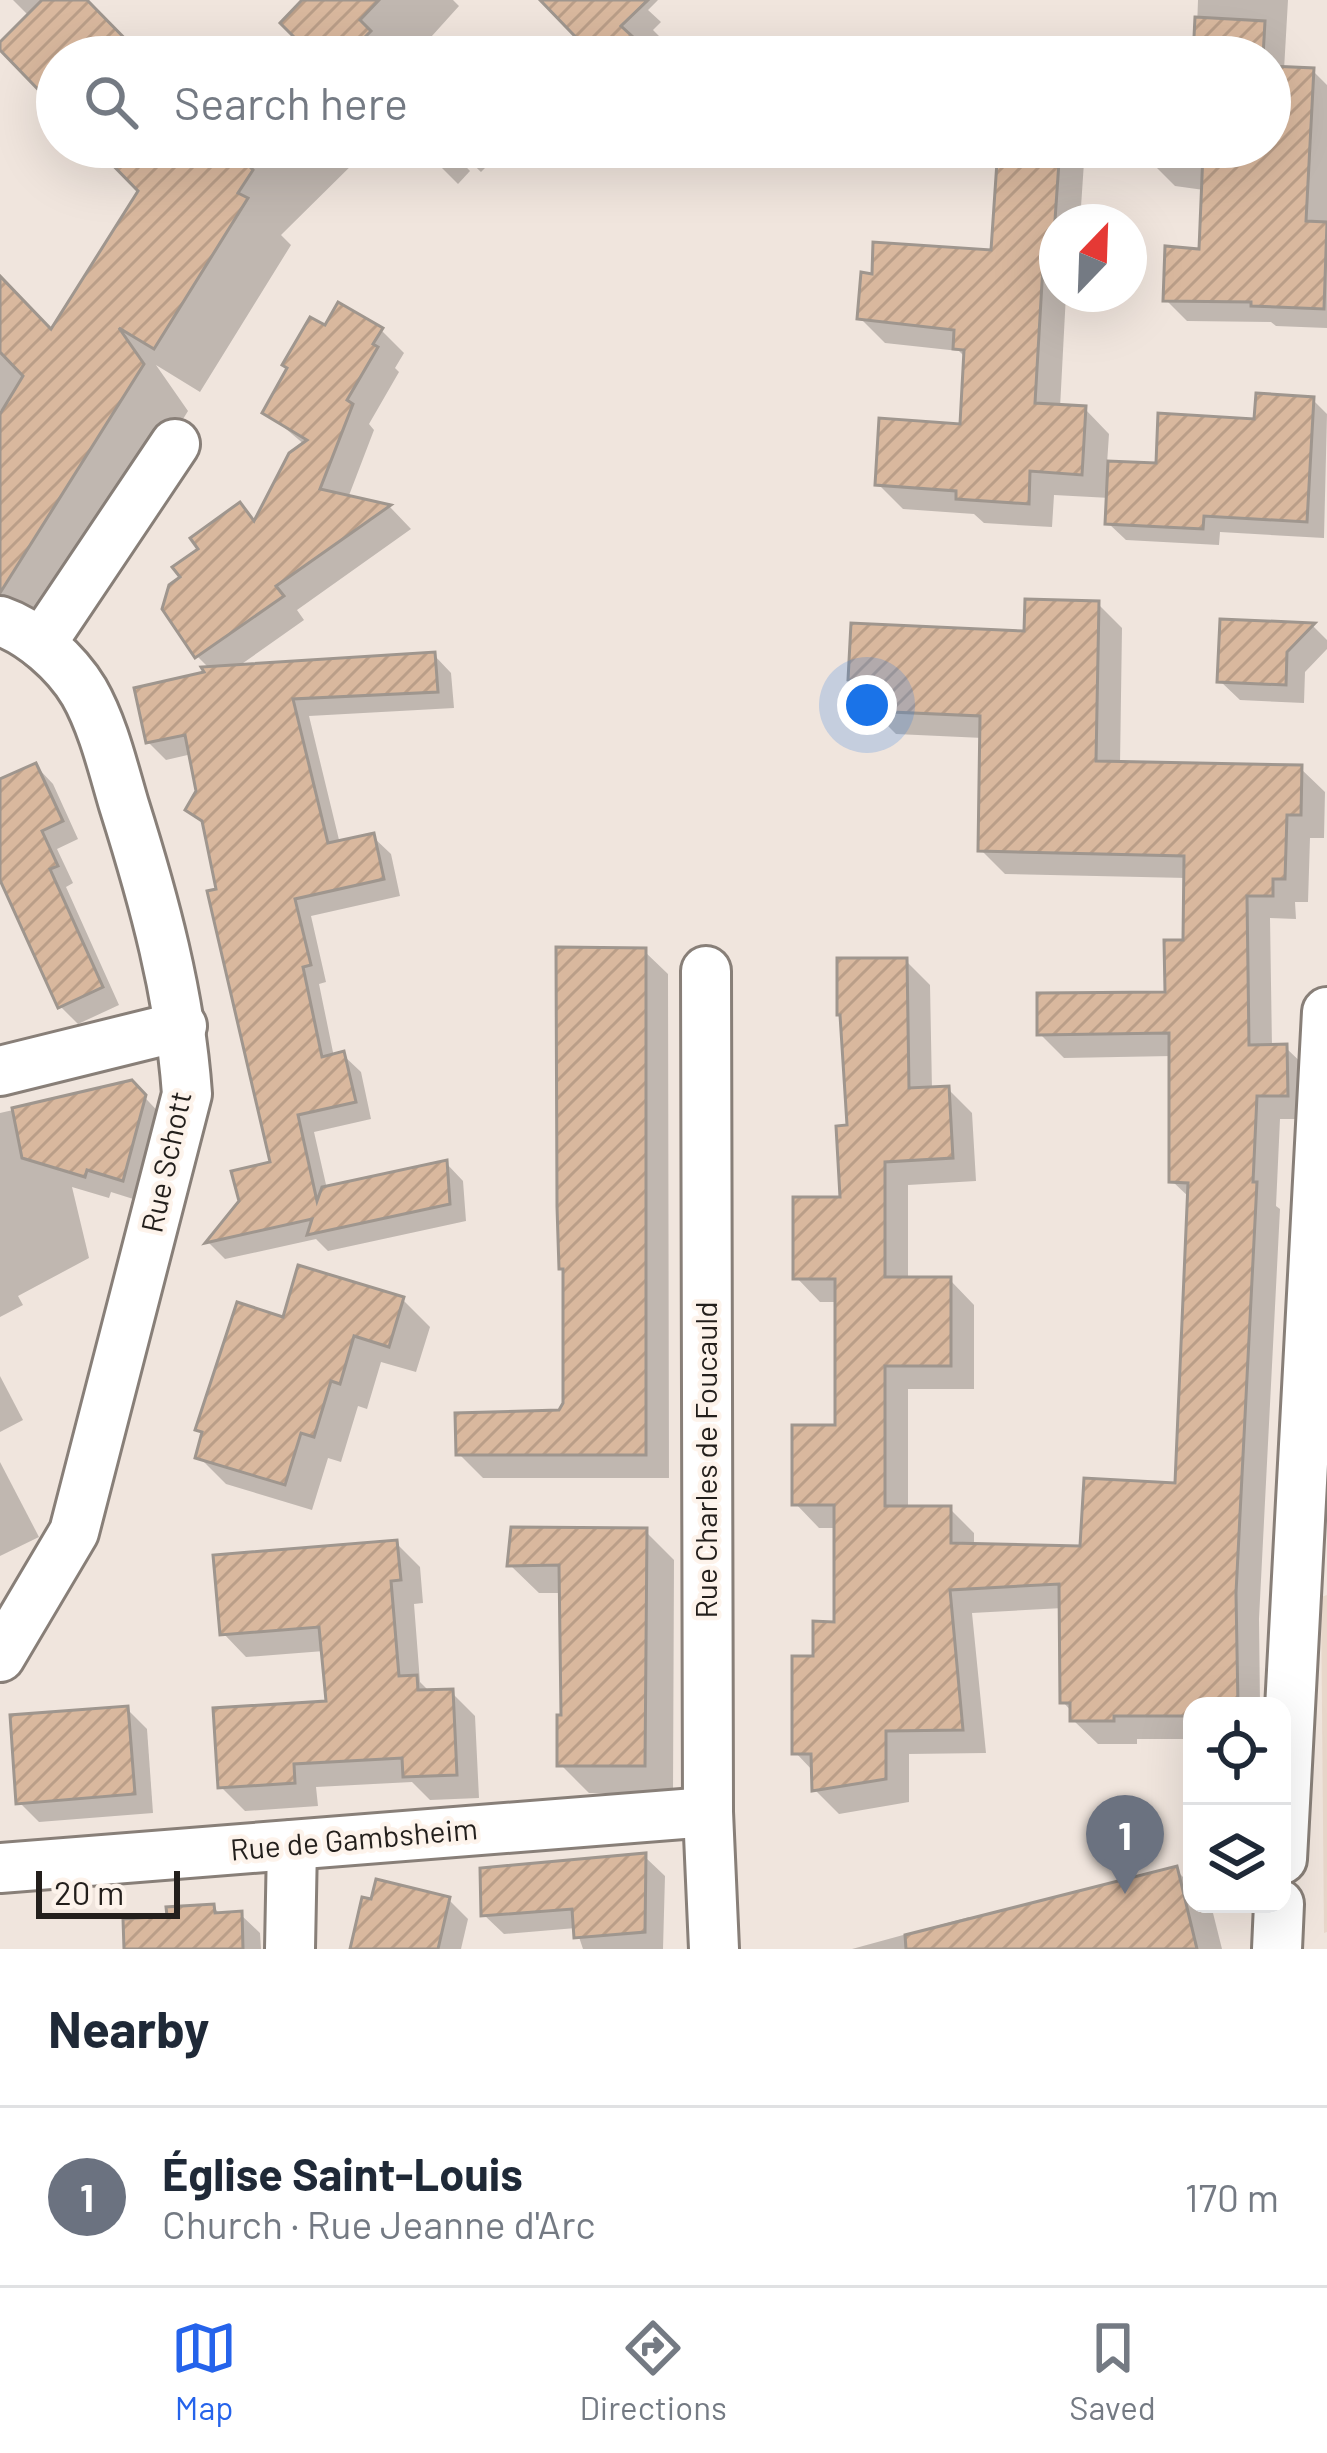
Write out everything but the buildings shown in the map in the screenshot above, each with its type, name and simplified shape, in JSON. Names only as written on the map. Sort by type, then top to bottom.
[{"type":"street","points":[[21,632],[175,444]]},
{"type":"street","name":"Rue Schott","points":[[0,1657],[74,1532],[187,1094],[182,1026],[149,884],[110,759],[83,691],[21,632]]},
{"type":"street","name":"Rue Charles de Foucauld","points":[[706,970],[708,1812],[714,1949]]},
{"type":"street","points":[[1288,1805],[1313,1577],[1327,1012]]},
{"type":"street","points":[[0,1071],[182,1026]]},
{"type":"street","name":"Rue de Gambsheim","points":[[0,1868],[708,1812]]},
{"type":"street","points":[[290,1949],[292,1845]]},
{"type":"street","points":[[1276,1949],[1278,1913]]},
{"type":"shaded area","points":[[1327,1595],[1327,1932],[1324,1933],[1321,1597]]},
{"type":"place","name":"Église Saint-Louis","points":[[1125,1894]]}]
